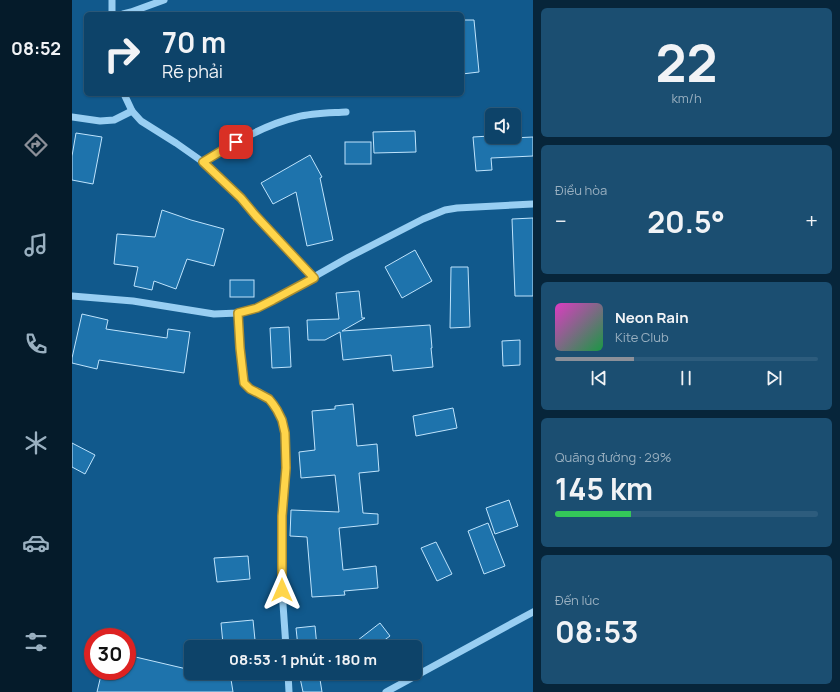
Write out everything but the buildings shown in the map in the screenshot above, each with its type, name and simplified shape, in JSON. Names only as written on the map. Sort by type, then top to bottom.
[{"type":"street","points":[[112,0],[112,12]]},
{"type":"street","points":[[130,12],[164,0]]},
{"type":"street","points":[[125,96],[132,111],[142,121],[203,162],[241,198],[314,278]]},
{"type":"street","points":[[72,117],[100,121],[114,120],[132,111]]},
{"type":"street","points":[[203,162],[247,136],[286,119],[299,116],[346,112]]},
{"type":"street","points":[[72,296],[133,301],[214,314],[238,313],[257,308],[423,219],[445,210],[464,207],[533,204]]},
{"type":"street","points":[[238,313],[244,383],[250,389],[269,399],[282,420],[285,433],[286,468],[282,516],[282,590],[286,640]]},
{"type":"street","points":[[386,692],[533,612]]},
{"type":"street","points":[[288,680],[289,692]]},
{"type":"route","points":[[236,142],[203,162],[241,198],[314,278],[257,308],[238,313],[244,383],[250,389],[269,399],[282,420],[285,433],[286,468],[282,516],[282,590]]}]
